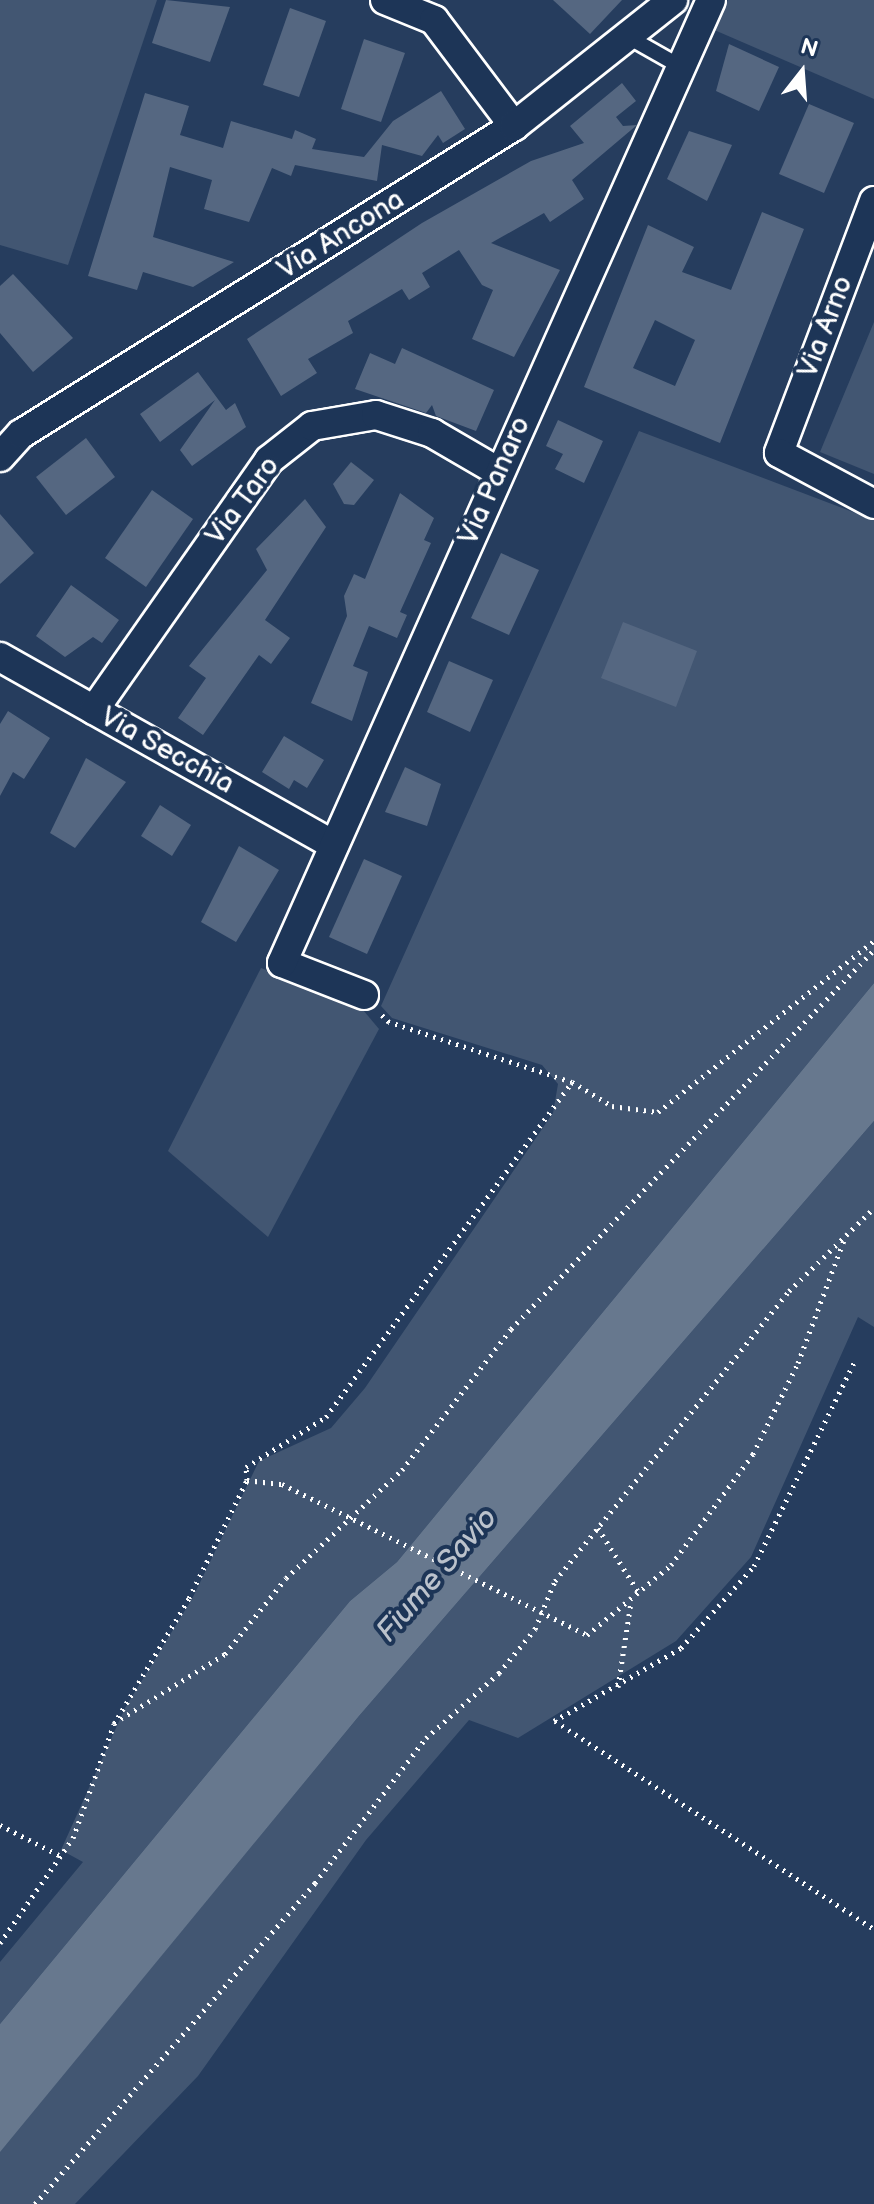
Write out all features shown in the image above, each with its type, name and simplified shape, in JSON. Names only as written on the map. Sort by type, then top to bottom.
[{"type":"street","points":[[385,0],[434,20],[514,126]]},
{"type":"street","name":"Via Ancona","points":[[0,457],[21,434],[514,126],[632,39],[673,0]]},
{"type":"street","name":"Via Panaro","points":[[364,995],[282,963],[678,65],[711,0]]},
{"type":"street","name":"Via Arno","points":[[874,201],[779,453],[874,504]]},
{"type":"street","name":"Via Taro","points":[[94,710],[269,460],[312,426],[376,415],[432,433],[499,472]]},
{"type":"street","name":"Via Secchia","points":[[0,657],[334,845]]},
{"type":"lane","points":[[632,39],[678,65]]},
{"type":"path","points":[[364,995],[389,1022],[572,1082],[612,1106],[658,1112],[874,941]]},
{"type":"path","points":[[114,1724],[225,1654],[286,1578],[402,1470],[511,1329],[874,950]]},
{"type":"path","points":[[0,1943],[59,1855],[97,1788],[114,1724],[153,1648],[189,1598],[247,1480],[255,1456],[326,1417],[572,1082]]},
{"type":"path","points":[[35,2204],[295,1907],[426,1738],[499,1673],[598,1528],[789,1291],[874,1208]]},
{"type":"path","points":[[247,1480],[282,1484],[587,1635],[631,1601],[705,1523],[753,1454],[798,1363],[846,1235]]},
{"type":"path","points":[[856,1359],[754,1566],[681,1648],[618,1687],[554,1721],[874,1929]]},
{"type":"path","points":[[598,1528],[639,1593]]},
{"type":"path","points":[[618,1687],[631,1601]]},
{"type":"path","points":[[0,1825],[59,1855]]},
{"type":"shaded area","points":[[0,0],[157,0],[68,265],[0,245]]},
{"type":"shaded area","points":[[728,0],[874,0],[874,99],[712,29]]},
{"type":"shaded area","points":[[874,322],[874,474],[820,452]]},
{"type":"shaded area","points":[[639,431],[874,520],[874,983],[397,1562],[350,1601],[0,2024],[0,1962],[83,1862],[61,1850],[125,1708],[192,1599],[259,1461],[331,1428],[365,1388],[553,1113],[558,1084],[542,1065],[392,1018],[381,1006]]},
{"type":"shaded area","points":[[261,968],[358,1004],[379,1029],[268,1237],[168,1151]]},
{"type":"shaded area","points":[[874,1121],[874,1327],[858,1317],[751,1557],[676,1641],[518,1738],[469,1720],[366,1840],[198,2076],[75,2204],[0,2204],[0,2151],[359,1716]]},
{"type":"water","name":"Fiume Savio","points":[[874,983],[874,1121],[359,1716],[0,2152],[0,2024],[350,1601],[397,1562]]},
{"type":"building","points":[[166,0],[230,7],[210,62],[152,43]]},
{"type":"building","points":[[553,0],[622,0],[590,34]]},
{"type":"building","points":[[290,8],[326,21],[299,97],[263,85]]},
{"type":"building","points":[[364,39],[405,53],[381,122],[341,109]]},
{"type":"building","points":[[729,44],[779,67],[759,111],[716,91]]},
{"type":"building","points":[[622,83],[636,101],[616,117],[623,126],[637,125],[572,180],[584,199],[550,222],[544,213],[491,243],[560,270],[514,357],[472,339],[493,290],[482,285],[459,250],[422,273],[430,287],[409,300],[402,289],[348,321],[353,333],[308,359],[317,373],[281,396],[247,339],[422,223],[531,161],[584,143],[570,126]]},
{"type":"building","points":[[441,91],[465,129],[443,143],[438,135],[422,156],[382,145],[377,181],[295,165],[291,176],[272,168],[249,222],[204,209],[212,180],[170,167],[153,237],[234,262],[193,287],[143,272],[137,290],[88,276],[145,93],[189,106],[180,135],[223,148],[231,121],[292,139],[295,130],[316,139],[312,149],[364,157],[393,121]]},
{"type":"building","points":[[809,104],[854,123],[824,193],[779,174]]},
{"type":"building","points":[[689,131],[732,145],[707,201],[667,179]]},
{"type":"building","points":[[762,212],[804,229],[720,443],[584,387],[648,225],[694,247],[682,272],[731,290]],"holes":[[[655,320],[695,340],[675,386],[633,368]]]},
{"type":"building","points":[[13,274],[73,338],[33,372],[0,333],[0,286]]},
{"type":"building","points":[[402,348],[494,390],[476,431],[436,416],[432,405],[426,413],[355,389],[370,353],[395,364]]},
{"type":"building","points":[[198,372],[226,410],[235,403],[246,427],[192,466],[180,450],[215,400],[160,442],[140,414]]},
{"type":"building","points":[[558,420],[603,441],[584,483],[555,469],[563,454],[546,446]]},
{"type":"building","points":[[86,438],[115,477],[66,515],[36,477]]},
{"type":"building","points":[[351,462],[374,480],[354,505],[344,504],[333,484]]},
{"type":"building","points":[[152,490],[193,519],[146,587],[105,558]]},
{"type":"building","points":[[400,493],[434,518],[424,540],[431,543],[400,612],[407,615],[397,638],[369,626],[353,666],[368,672],[352,721],[311,703],[347,616],[344,596],[354,574],[365,579]]},
{"type":"building","points":[[305,499],[326,527],[265,620],[290,638],[271,664],[259,655],[203,735],[178,718],[206,678],[189,666],[267,570],[256,549]]},
{"type":"building","points":[[0,514],[34,553],[0,584]]},
{"type":"building","points":[[501,553],[539,570],[509,635],[471,618]]},
{"type":"building","points":[[71,585],[119,620],[102,643],[93,637],[65,657],[36,636]]},
{"type":"building","points":[[623,622],[697,651],[676,707],[601,678]]},
{"type":"building","points":[[449,661],[493,680],[470,732],[427,712]]},
{"type":"building","points":[[8,711],[50,738],[24,779],[13,772],[0,796],[0,724]]},
{"type":"building","points":[[284,736],[324,760],[307,788],[294,780],[289,789],[262,772]]},
{"type":"building","points":[[86,758],[126,782],[75,848],[50,833]]},
{"type":"building","points":[[405,767],[441,784],[427,826],[385,812]]},
{"type":"building","points":[[160,805],[191,825],[172,856],[141,836]]},
{"type":"building","points":[[239,846],[279,870],[236,942],[201,922]]},
{"type":"building","points":[[364,859],[402,876],[367,954],[329,937]]}]
